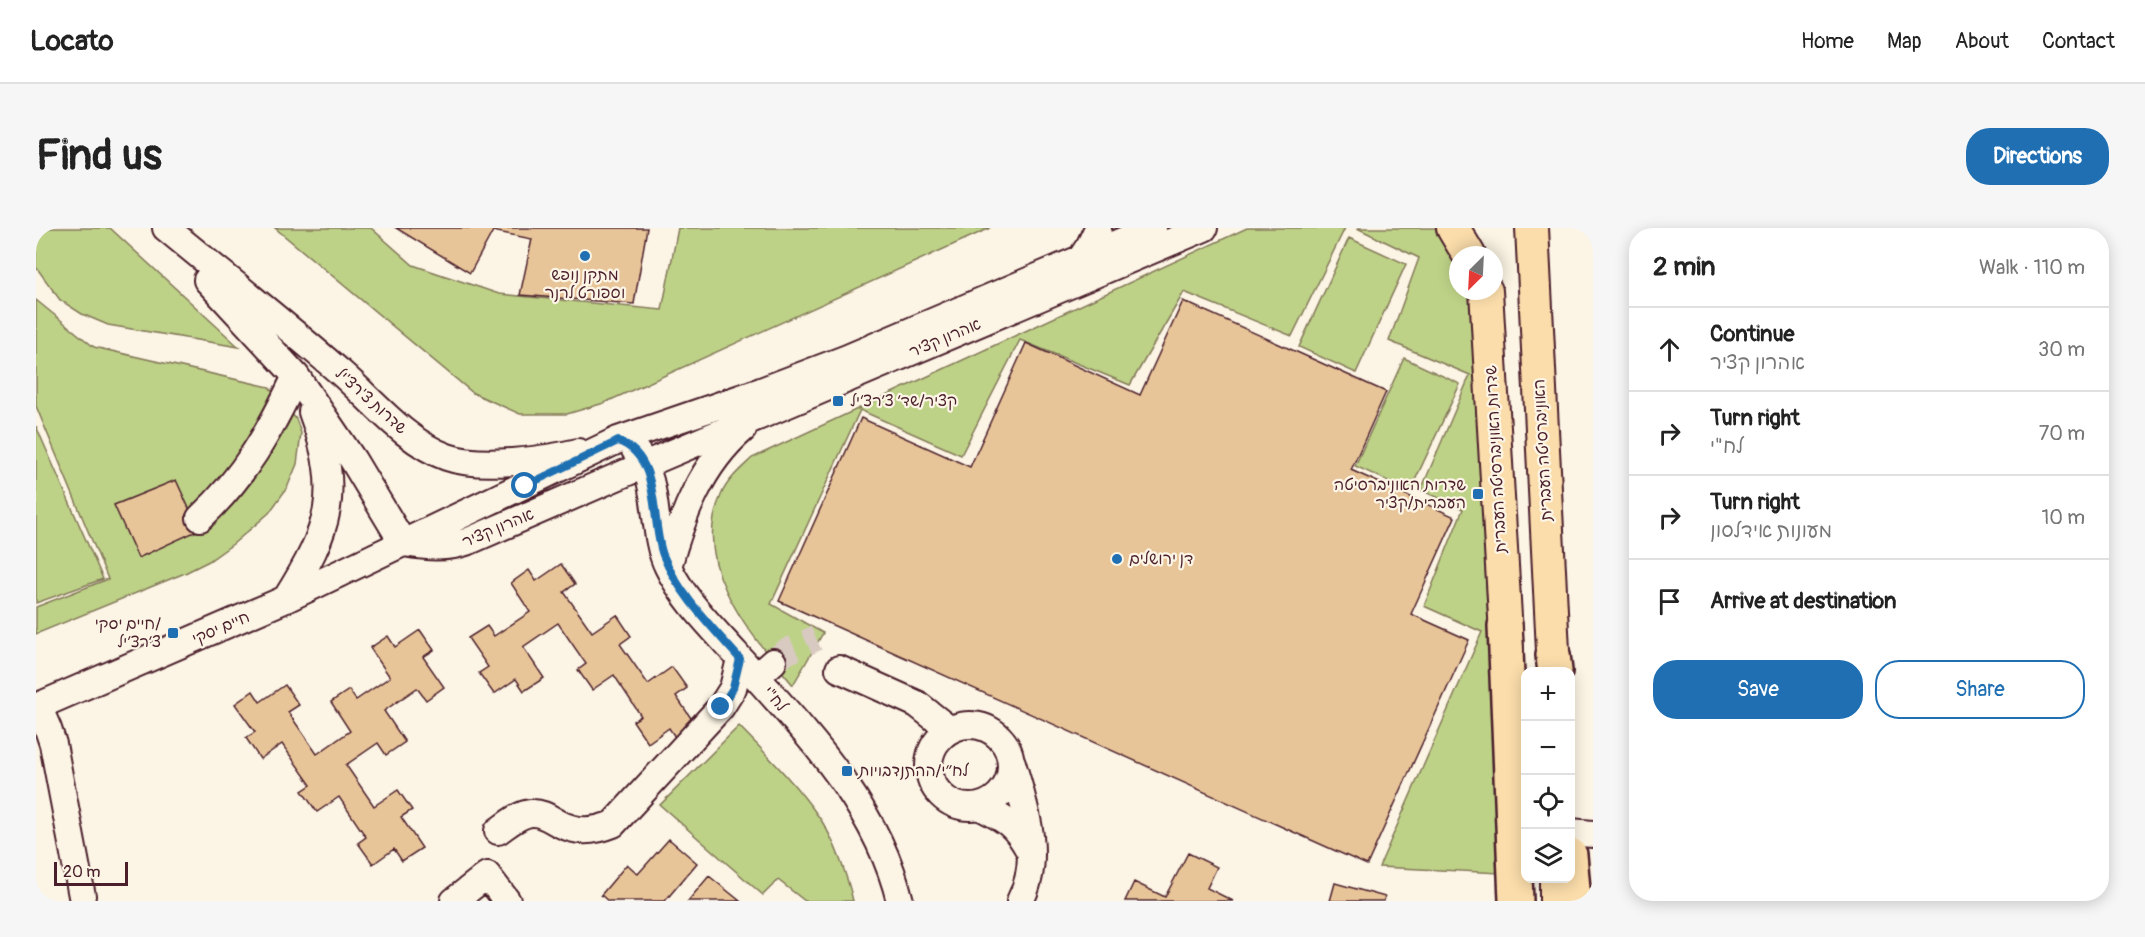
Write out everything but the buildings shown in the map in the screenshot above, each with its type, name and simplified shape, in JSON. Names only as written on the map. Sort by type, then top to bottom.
[{"type":"highway","points":[[1505,626],[1516,901]]},
{"type":"highway","points":[[1572,883],[1574,901]]},
{"type":"main road","points":[[1453,228],[1464,246]]},
{"type":"main road","points":[[1482,228],[1483,246]]},
{"type":"main road","name":"האוניברסיטה העברית","points":[[1532,228],[1554,666]]},
{"type":"main road","name":"שדרות האוניברסיטה העברית","points":[[1486,300],[1505,626]]},
{"type":"main road","points":[[1505,626],[1525,829]]},
{"type":"main road","points":[[1529,883],[1531,901]]},
{"type":"main road","points":[[1556,883],[1556,901]]},
{"type":"street","points":[[157,228],[296,376],[353,460],[404,543]]},
{"type":"street","name":"שדרות צ'רצ'יל","points":[[166,228],[341,373],[411,437],[430,450],[460,461],[494,462],[570,454],[618,441]]},
{"type":"street","points":[[1080,260],[1098,228]]},
{"type":"street","name":"אהרון קציר","points":[[404,543],[618,441],[845,359],[1153,228]]},
{"type":"street","name":"אהרון קציר","points":[[404,543],[426,547],[455,546],[1204,228]]},
{"type":"street","points":[[200,518],[217,502],[251,460],[274,422],[296,376]]},
{"type":"street","points":[[286,599],[320,540],[328,503],[328,480],[322,443],[296,376]]},
{"type":"street","points":[[668,567],[676,538],[690,503],[710,466],[742,429],[771,411]]},
{"type":"street","name":"לח\"י","points":[[618,441],[635,450],[644,465],[653,494],[662,552],[668,567],[693,604],[756,666],[781,706],[826,758],[863,809],[880,842],[901,900]]},
{"type":"street","name":"חיים יסקי","points":[[37,707],[286,599],[404,543]]},
{"type":"street","points":[[498,831],[520,816],[531,813],[541,813],[569,828],[583,831],[598,830],[613,824],[718,711],[733,688],[756,666]]},
{"type":"street","points":[[839,669],[917,704],[950,730]]},
{"type":"street","points":[[718,711],[726,706],[746,701],[760,701],[781,706]]},
{"type":"street","points":[[37,707],[48,729],[52,744],[82,896]]},
{"type":"street","points":[[1011,760],[1007,785],[1000,795],[979,807],[953,804],[934,787],[929,774],[929,761],[936,744],[950,730],[962,726],[976,726],[999,737],[1011,760],[1024,807],[1032,855],[1030,872],[1020,901]]},
{"type":"street","points":[[979,807],[1005,819],[1021,835],[1032,855]]},
{"type":"street","points":[[1575,832],[1593,834]]},
{"type":"street","points":[[454,901],[487,875],[507,901]]},
{"type":"green space","points":[[36,228],[110,228],[239,347],[108,325],[82,314],[60,300],[36,267]]},
{"type":"green space","points":[[275,228],[371,228],[413,265],[499,294],[662,310],[678,228],[990,228],[604,403],[567,414],[520,414],[473,393]]},
{"type":"green space","points":[[1247,228],[1345,228],[1292,336],[1184,292],[1130,385],[1020,340],[961,455],[860,410],[771,604],[823,633],[793,685],[743,621],[718,572],[713,546],[714,520],[722,493],[736,474],[752,458]]},
{"type":"green space","points":[[1357,228],[1440,228],[1452,246],[1449,246],[1449,300],[1471,300],[1501,873],[1379,867],[1482,632],[1424,606],[1463,509],[1421,490],[1470,375],[1389,341],[1419,258]]},
{"type":"green space","points":[[1349,238],[1406,264],[1356,373],[1299,347]]},
{"type":"green space","points":[[36,300],[94,347],[269,387],[296,419],[301,433],[297,464],[287,488],[269,513],[233,544],[209,561],[185,573],[36,634],[36,607],[108,579],[36,406]]},
{"type":"green space","points":[[1404,358],[1460,384],[1410,491],[1355,466]]},
{"type":"green space","points":[[36,426],[103,579],[36,603]]},
{"type":"green space","points":[[739,726],[793,783],[821,820],[840,859],[853,901],[805,901],[778,880],[763,895],[660,805]]},
{"type":"tunnel","points":[[773,662],[786,652],[816,638]]},
{"type":"place","name":"מתקן נופש וספורט לרנר","points":[[585,256]]},
{"type":"place","name":"קציר/שד׳ צ׳רצ׳יל","points":[[838,401]]},
{"type":"place","name":"שדרות האוניברסיטה העברית/קציר","points":[[1478,494]]},
{"type":"place","name":"דן ירושלים","points":[[1117,559]]},
{"type":"place","name":"חיים יסקי/ צ׳רצ׳יל","points":[[173,633]]},
{"type":"place","name":"לח״י/ההתנדבויות","points":[[847,771]]},
{"type":"route","points":[[525,486],[618,441],[635,450],[644,465],[653,494],[658,536],[668,567],[693,604],[740,659],[733,688],[721,707]]}]
